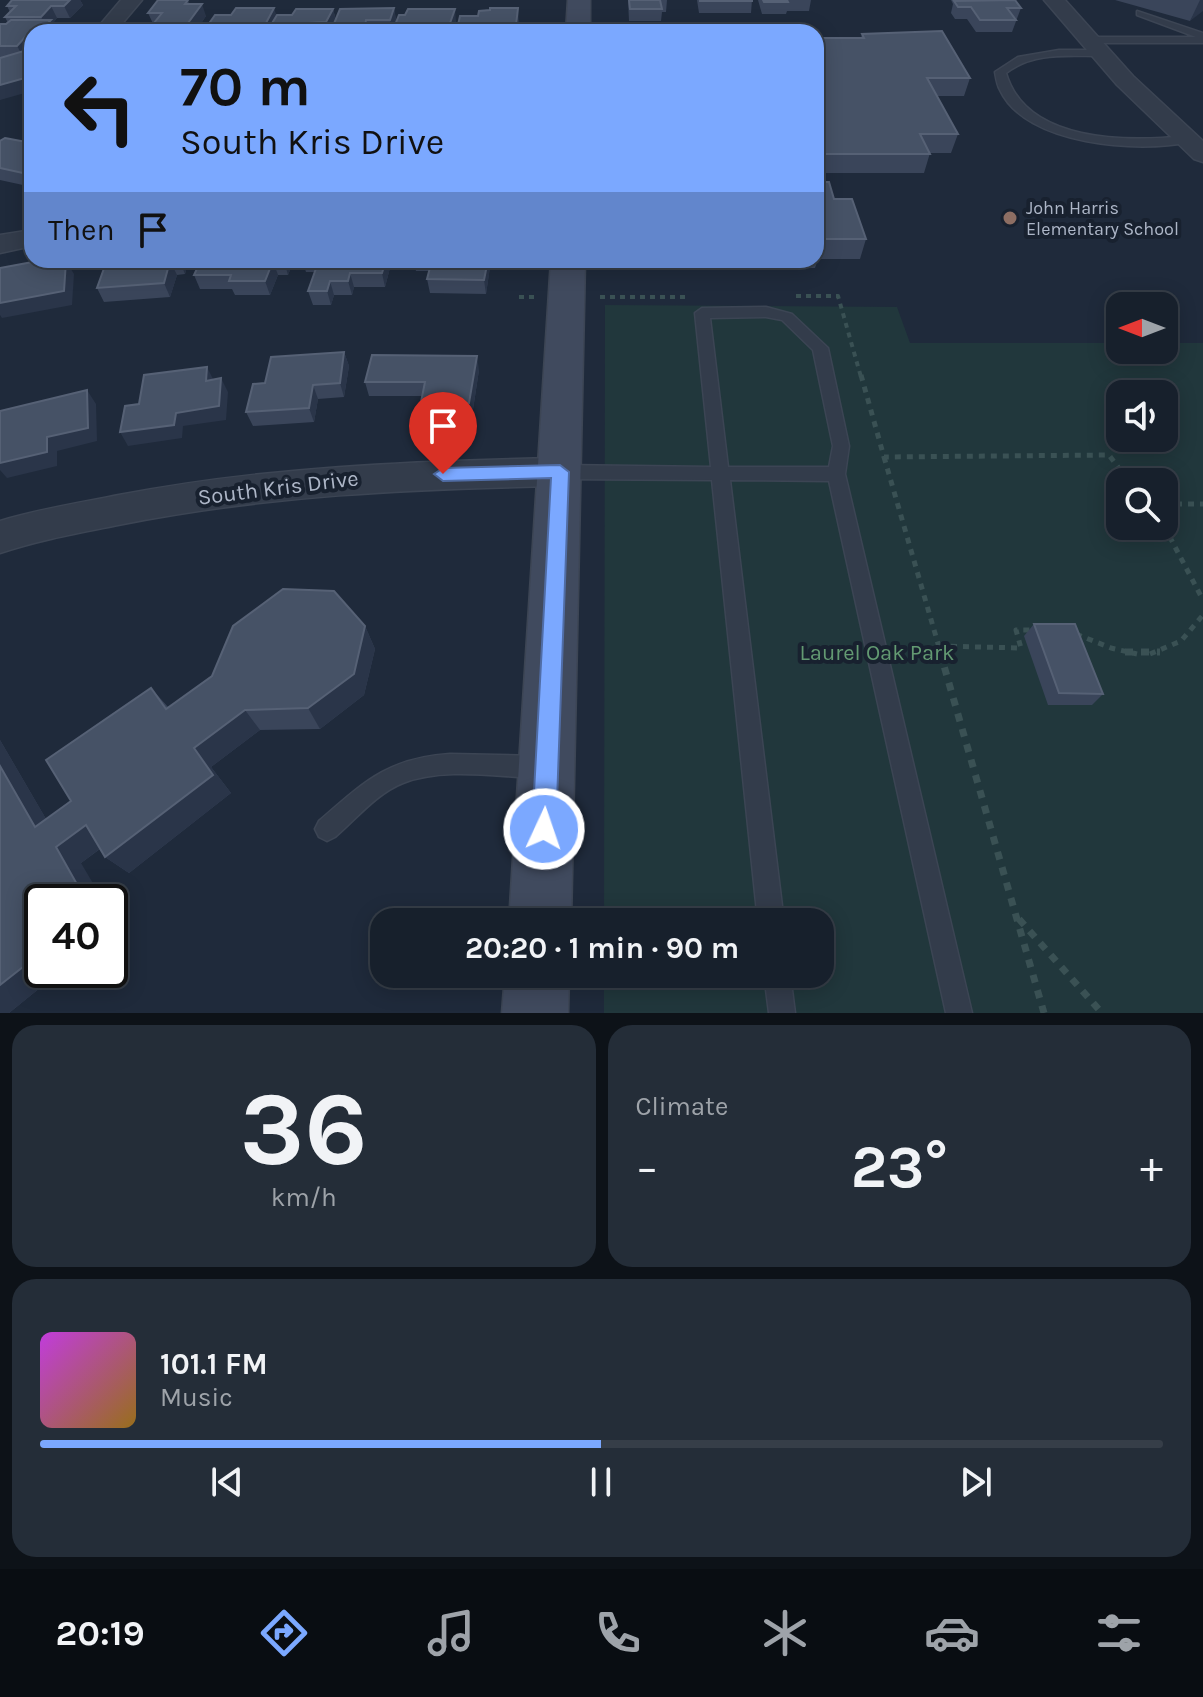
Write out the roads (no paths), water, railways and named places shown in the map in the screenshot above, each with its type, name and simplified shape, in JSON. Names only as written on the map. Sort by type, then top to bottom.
[{"type":"street","points":[[111,24],[132,0]]},
{"type":"street","points":[[578,24],[579,0]]},
{"type":"street","points":[[1054,0],[1151,110],[1195,147]]},
{"type":"street","points":[[0,244],[24,240]]},
{"type":"street","points":[[541,908],[568,268]]},
{"type":"street","name":"South Kris Drive","points":[[0,537],[27,528],[234,490],[385,476],[560,472]]},
{"type":"street","points":[[535,1013],[536,988]]},
{"type":"lane","points":[[1140,13],[1203,38]]},
{"type":"lane","points":[[1195,147],[1142,144],[1066,132],[1033,118],[1011,102],[1000,86],[1000,72],[1009,63],[1027,56],[1092,46],[1203,38]]},
{"type":"lane","points":[[769,908],[702,313],[766,312],[787,317],[820,348],[841,446],[836,474],[959,1013]]},
{"type":"lane","points":[[560,472],[836,474]]},
{"type":"lane","points":[[327,829],[376,787],[402,772],[431,767],[547,767]]},
{"type":"lane","points":[[779,988],[782,1013]]},
{"type":"place","name":"John Harris Elementary School","points":[[1010,218]]},
{"type":"park label","name":"Laurel Oak Park","points":[[877,652]]}]
